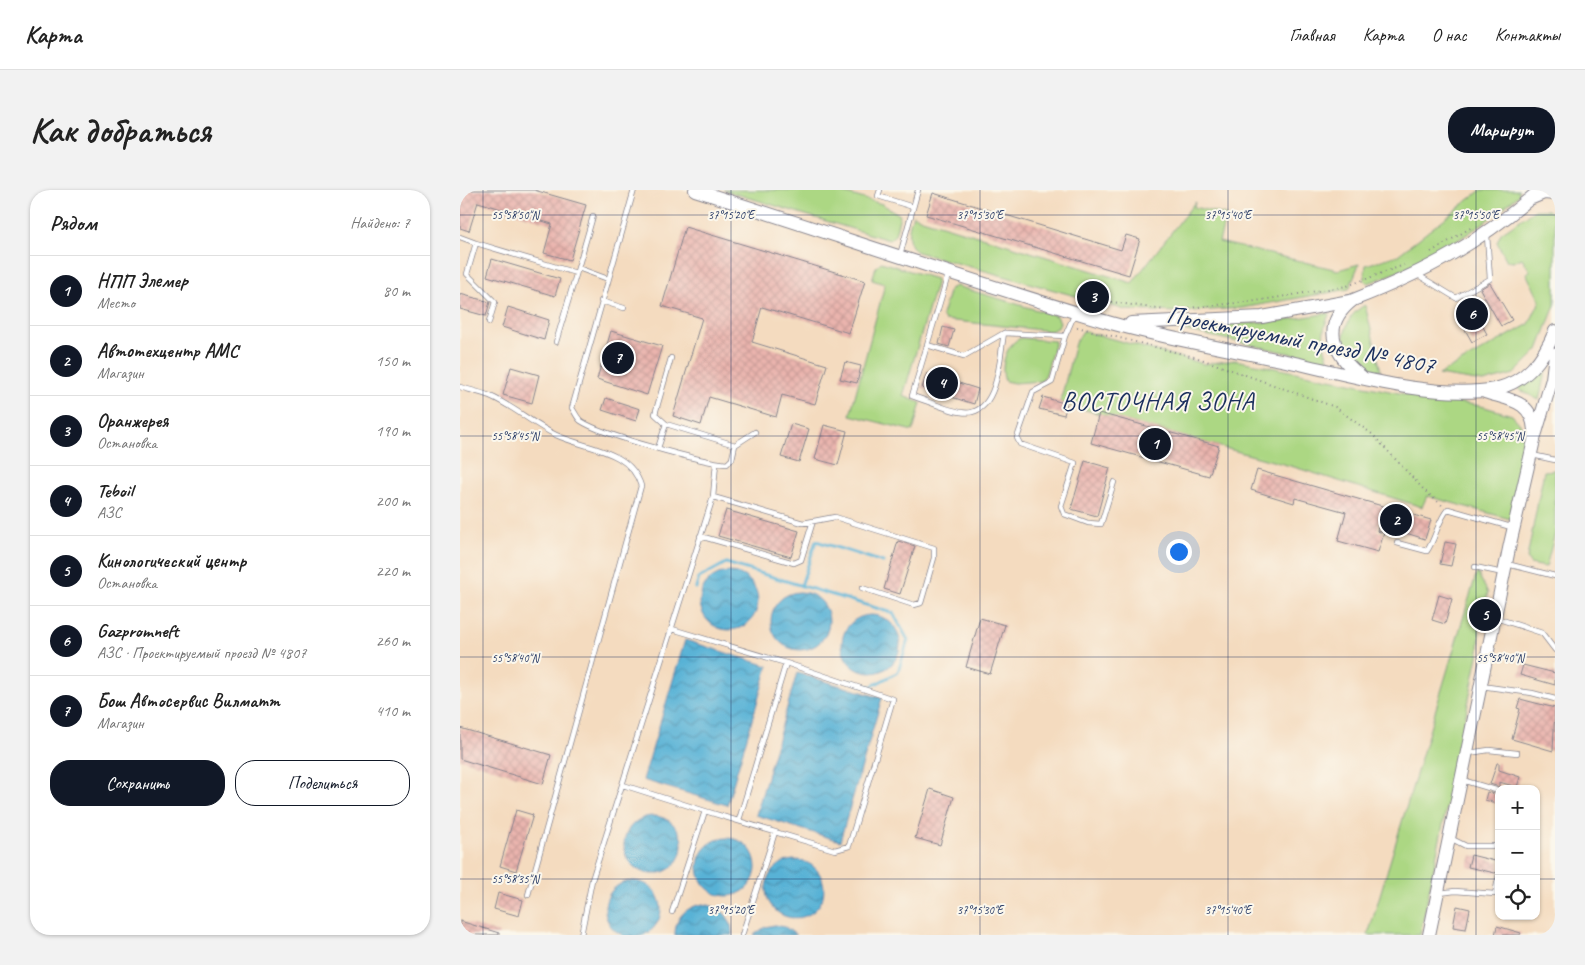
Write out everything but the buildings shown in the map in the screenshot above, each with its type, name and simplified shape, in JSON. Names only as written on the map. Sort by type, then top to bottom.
[{"type":"main road","name":"Проектируемый проезд № 4807","points":[[695,190],[1114,323],[1364,378],[1435,390],[1480,391]]},
{"type":"main road","points":[[1528,201],[1540,190]]},
{"type":"main road","points":[[1364,378],[1345,362],[1334,343],[1336,319],[1344,307],[1353,300],[1417,274],[1486,233],[1539,194],[1555,194]]},
{"type":"main road","name":"Проектируемый проезд № 4807","points":[[1114,323],[1262,317],[1353,300]]},
{"type":"main road","points":[[1480,391],[1497,388],[1523,377],[1541,358],[1555,331]]},
{"type":"main road","points":[[1429,935],[1513,528],[1530,454],[1552,379],[1555,354]]},
{"type":"main road","points":[[1480,391],[1524,406],[1534,417],[1535,436]]},
{"type":"lane","points":[[634,190],[572,408],[580,420],[595,427],[658,448],[716,463],[726,464],[732,459],[735,446],[755,432]]},
{"type":"lane","points":[[880,190],[878,196],[913,207]]},
{"type":"lane","points":[[900,255],[918,190]]},
{"type":"lane","points":[[556,342],[593,216]]},
{"type":"lane","points":[[1417,274],[1456,298],[1490,279],[1486,233]]},
{"type":"lane","points":[[460,237],[608,279]]},
{"type":"lane","points":[[476,243],[467,274],[495,302],[490,322]]},
{"type":"lane","points":[[950,271],[912,396],[958,411],[972,412],[987,404],[995,387],[1004,333]]},
{"type":"lane","points":[[601,302],[624,308]]},
{"type":"lane","points":[[1076,312],[1065,336],[1052,382],[1034,392],[1017,438],[1020,444],[1075,463],[1061,506],[1064,514],[1088,523],[1101,524],[1114,482]]},
{"type":"lane","points":[[927,345],[964,356],[1004,333],[1065,336]]},
{"type":"lane","points":[[671,358],[655,414],[666,424],[735,446]]},
{"type":"lane","points":[[460,387],[490,396],[557,435],[596,446],[627,464],[637,474],[641,486],[528,895]]},
{"type":"lane","points":[[658,448],[666,424]]},
{"type":"lane","points":[[1530,454],[1555,460]]},
{"type":"lane","points":[[581,935],[592,880],[713,497],[716,463]]},
{"type":"lane","points":[[713,497],[802,523],[835,517],[934,548],[934,558],[921,603],[914,605],[862,588]]},
{"type":"lane","points":[[1397,543],[1427,551],[1436,538],[1443,514],[1448,509],[1513,528]]},
{"type":"lane","points":[[700,536],[794,563],[801,560],[813,521]]},
{"type":"lane","points":[[1475,567],[1505,568],[1555,576]]},
{"type":"lane","points":[[1494,617],[1542,633],[1555,650]]},
{"type":"lane","points":[[623,784],[705,812],[739,820],[835,850],[850,846],[893,699],[786,663],[672,629]]},
{"type":"lane","points":[[739,820],[786,663]]},
{"type":"lane","points":[[1480,686],[1532,693],[1555,699]]},
{"type":"lane","points":[[1467,753],[1489,750],[1517,753]]},
{"type":"lane","points":[[1462,780],[1495,790]]},
{"type":"lane","points":[[672,912],[705,812]]},
{"type":"lane","points":[[742,935],[775,832]]},
{"type":"lane","points":[[1449,838],[1466,846],[1495,846]]},
{"type":"lane","points":[[1438,893],[1455,891],[1495,894],[1499,875]]},
{"type":"path","points":[[1423,257],[1473,227]]},
{"type":"path","points":[[1175,309],[1256,302],[1346,286],[1406,265]]},
{"type":"path","points":[[1106,300],[1166,310]]},
{"type":"path","points":[[1070,326],[1198,358],[1335,407],[1372,434],[1425,491],[1448,509]]},
{"type":"green space","points":[[723,190],[833,190],[882,204],[900,215],[895,235],[889,240]]},
{"type":"green space","points":[[1481,190],[1519,190],[1519,195],[1469,233],[1434,254],[1377,280],[1368,283],[1364,280],[1366,265],[1398,255]]},
{"type":"green space","points":[[1195,202],[1194,207],[1226,215],[1219,242],[1338,270],[1359,264],[1349,289],[1242,308],[1179,312],[1126,310],[917,252],[909,239],[913,215],[1132,283]]},
{"type":"green space","points":[[1535,210],[1548,210],[1555,215],[1555,305],[1538,350],[1514,374],[1483,382],[1438,375],[1529,324],[1540,301],[1526,273],[1530,271],[1522,258],[1513,262],[1507,261],[1497,242],[1501,233]]},
{"type":"green space","points":[[881,262],[936,279],[903,396],[921,403],[913,431],[850,415],[885,284],[872,280],[876,267]]},
{"type":"green space","points":[[956,286],[1057,316],[1060,322],[1058,327],[1051,331],[945,320],[942,315],[950,289]]},
{"type":"green space","points":[[1365,305],[1381,371],[1358,364],[1352,360],[1345,349],[1345,332],[1348,323],[1354,313]]},
{"type":"green space","points":[[1330,313],[1324,331],[1325,348],[1329,362],[1174,328],[1279,321]]},
{"type":"green space","points":[[1083,331],[1204,364],[1235,360],[1404,394],[1481,406],[1512,415],[1527,432],[1510,519],[1427,496],[1422,507],[1294,467],[1060,403],[1075,343]]},
{"type":"green space","points":[[1022,338],[1055,341],[1046,374],[1042,381],[1014,383],[1005,381],[1003,369],[1008,349],[1017,340]]},
{"type":"green space","points":[[1544,367],[1546,368],[1539,400],[1518,389]]},
{"type":"green space","points":[[1555,470],[1555,533],[1546,567],[1530,564],[1527,558],[1544,471]]},
{"type":"green space","points":[[1477,572],[1488,593],[1480,621],[1479,651],[1420,935],[1368,935]]},
{"type":"water","points":[[729,572],[745,577],[753,585],[758,601],[753,617],[745,625],[729,630],[713,625],[705,617],[700,601],[705,585],[713,577]]},
{"type":"water","points":[[800,592],[816,597],[824,605],[829,621],[824,637],[816,645],[800,650],[784,645],[776,637],[771,621],[776,605],[784,597]]},
{"type":"water","points":[[871,615],[887,620],[895,628],[900,644],[895,660],[887,668],[871,673],[855,668],[847,660],[842,644],[847,628],[855,620]]},
{"type":"water","points":[[685,640],[768,666],[727,805],[643,780]]},
{"type":"water","points":[[797,673],[882,698],[840,841],[756,815]]},
{"type":"water","points":[[653,816],[669,821],[677,829],[682,845],[677,861],[669,869],[653,874],[637,869],[629,861],[624,845],[629,829],[637,821]]},
{"type":"water","points":[[727,838],[743,843],[751,851],[756,867],[751,883],[743,891],[727,896],[711,891],[703,883],[698,867],[703,851],[711,843]]},
{"type":"water","points":[[795,860],[811,865],[819,873],[824,889],[819,905],[811,913],[795,918],[779,913],[771,905],[766,889],[771,873],[779,865]]},
{"type":"water","points":[[627,881],[639,881],[653,889],[661,903],[659,920],[653,929],[639,937],[627,937],[617,932],[610,925],[605,915],[605,903],[610,893],[617,886]]},
{"type":"water","points":[[703,904],[715,907],[728,918],[732,935],[675,935],[679,918],[687,910]]},
{"type":"water","points":[[775,925],[785,927],[796,935],[754,935],[765,927]]},
{"type":"waterway","points":[[801,586],[816,541],[883,562]]},
{"type":"waterway","points":[[696,588],[699,578],[726,563],[893,613],[908,640],[898,672],[870,687],[852,681]]},
{"type":"place","name":"Оранжерея","points":[[1093,297]]},
{"type":"place","name":"Gazpromneft","points":[[1472,314]]},
{"type":"place","name":"Бош Автосервис Вилматт","points":[[618,358]]},
{"type":"place","name":"Teboil","points":[[942,383]]},
{"type":"place","name":"НПП Элемер","points":[[1155,444]]},
{"type":"place","name":"Автотехцентр АМС","points":[[1396,520]]},
{"type":"place","name":"Кинологический центр","points":[[1485,615]]},
{"type":"district","name":"ВОСТОЧНАЯ ЗОНА","points":[[1158,401]]}]
